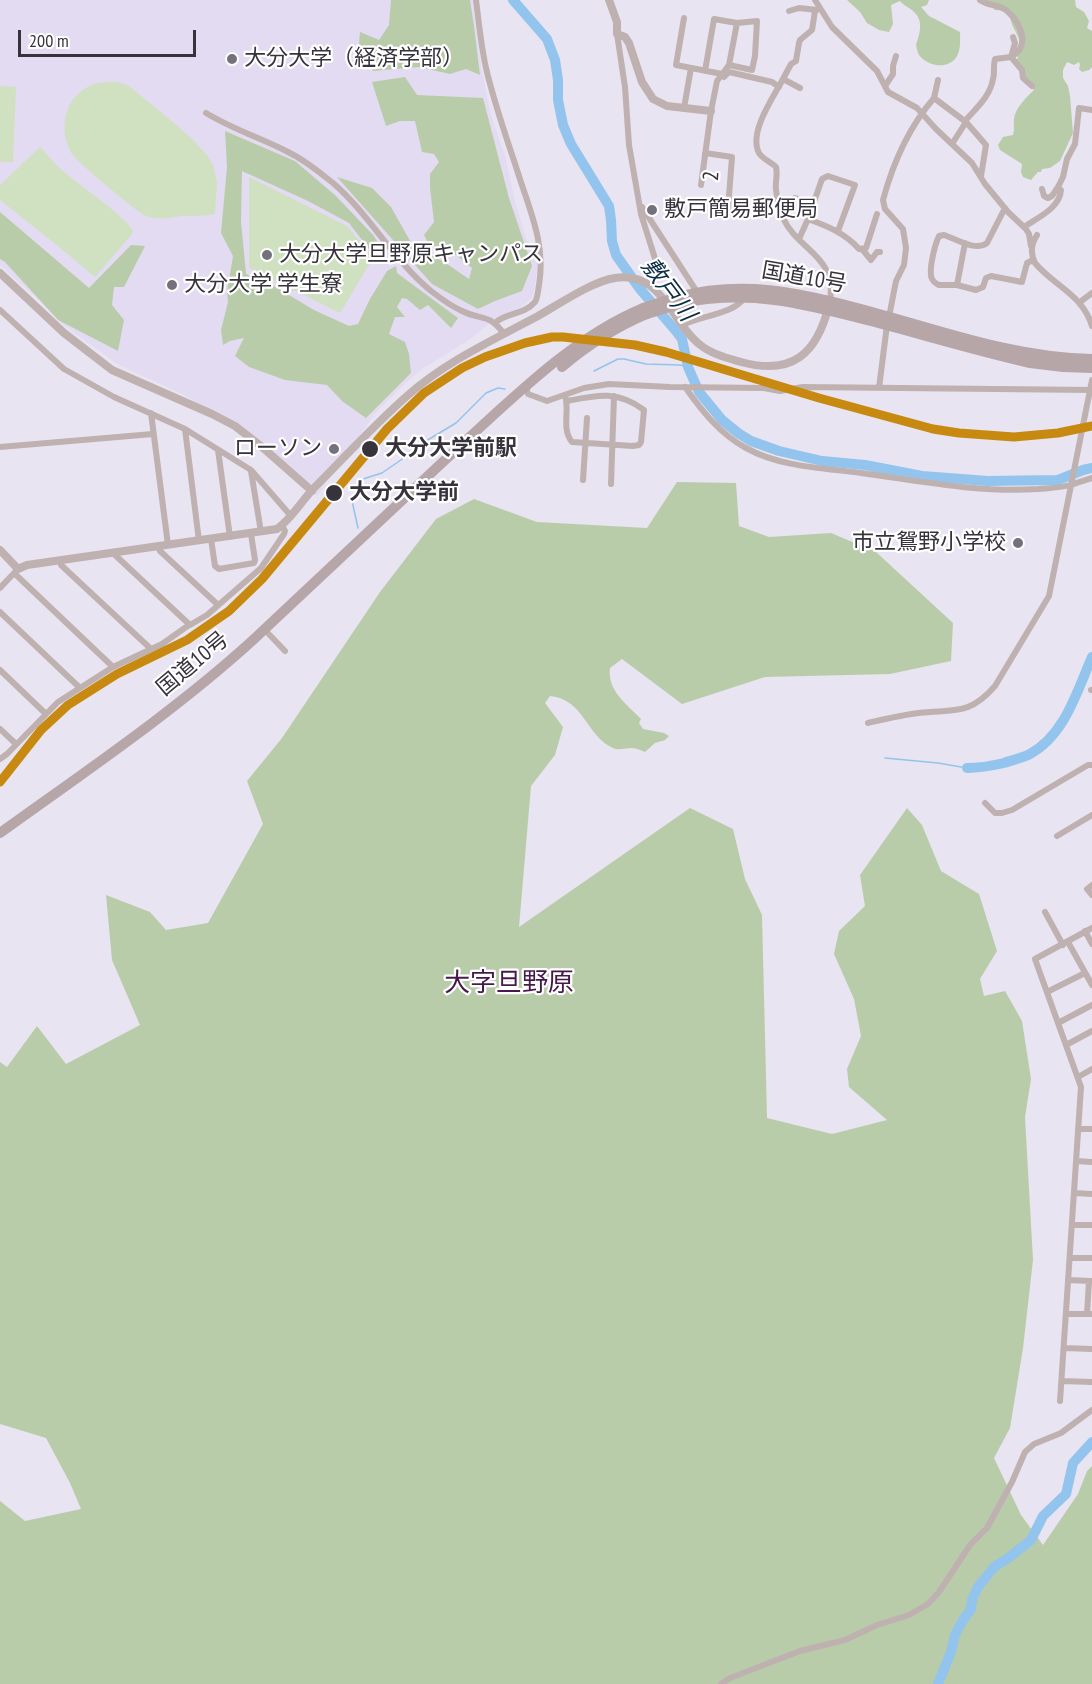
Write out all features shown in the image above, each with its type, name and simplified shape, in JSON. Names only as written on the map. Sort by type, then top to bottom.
[{"type":"highway","name":"国道10号","points":[[0,833],[159,717],[237,653],[449,457],[597,331],[619,318],[679,300],[697,292],[741,288],[767,289],[797,293],[829,305],[1030,363],[1092,368]]},
{"type":"highway","name":"国道10号","points":[[679,300],[745,297],[829,305]]},
{"type":"highway","name":"国道10号","points":[[567,357],[645,311]]},
{"type":"highway","name":"国道10号","points":[[888,321],[1019,351],[1053,357],[1092,359]]},
{"type":"street","points":[[476,0],[486,67],[535,224],[540,249],[541,273],[535,302],[513,316],[501,318],[495,323]]},
{"type":"street","points":[[609,0],[617,22],[626,87],[628,139],[638,201],[657,265],[652,286]]},
{"type":"street","points":[[815,0],[818,9],[832,27],[874,67],[890,93],[917,108],[920,114],[968,159],[1012,217],[1029,234],[1033,260],[1080,302],[1092,326]]},
{"type":"street","points":[[952,144],[965,122],[986,98],[994,77],[993,62],[995,59],[1016,54],[1023,40],[1020,27],[1006,11],[980,0]]},
{"type":"street","points":[[789,10],[818,9]]},
{"type":"street","points":[[1,585],[16,571],[27,565],[274,530],[291,516],[312,491],[418,386],[444,368],[504,334],[595,285],[617,278],[639,280],[652,286],[699,344],[715,354],[755,365],[782,365],[795,361],[809,350],[820,334],[829,305],[831,283],[820,260],[789,228],[781,211],[776,190],[776,167],[760,155],[757,145],[757,128],[791,64],[796,60],[800,40],[812,30],[818,9]]},
{"type":"street","points":[[684,18],[676,65],[724,77],[729,72],[772,82],[779,87]]},
{"type":"street","points":[[705,71],[714,19],[737,23],[757,21],[752,70],[729,65]]},
{"type":"street","points":[[701,185],[717,81],[729,65],[737,23]]},
{"type":"street","points":[[617,34],[625,37],[629,43],[642,82],[653,99],[667,106],[711,111]]},
{"type":"street","points":[[1011,57],[1015,44],[1013,37]]},
{"type":"street","points":[[885,86],[893,74],[896,56]]},
{"type":"street","points":[[1011,57],[1022,70],[1023,78],[1032,86]]},
{"type":"street","points":[[684,108],[691,68]]},
{"type":"street","points":[[783,79],[800,88]]},
{"type":"street","points":[[879,388],[894,288],[906,259],[903,229],[885,208],[883,200],[902,146],[920,114],[934,98],[938,80]]},
{"type":"street","points":[[934,98],[965,122],[987,146],[981,176]]},
{"type":"street","points":[[1042,189],[1044,196],[1048,198],[1058,187],[1067,159],[1075,144],[1079,108],[1092,110]]},
{"type":"street","points":[[206,113],[226,125],[286,151],[315,169],[357,207],[421,283],[458,309],[495,323],[504,334]]},
{"type":"street","name":"2","points":[[705,153],[732,157],[728,209],[712,208]]},
{"type":"street","points":[[799,239],[822,179],[828,176],[855,185],[838,231]]},
{"type":"street","points":[[1024,227],[1056,203],[1061,195],[1058,187]]},
{"type":"street","points":[[795,198],[813,204]]},
{"type":"street","points":[[638,201],[697,292]]},
{"type":"street","points":[[1005,208],[985,245],[978,247],[944,235],[939,236],[930,274],[932,280],[943,286],[957,285],[976,291],[983,287],[986,278],[991,276],[1022,282],[1027,263],[1033,260]]},
{"type":"street","points":[[862,249],[868,244],[877,214]]},
{"type":"street","points":[[808,219],[838,231],[862,249],[871,260],[877,252],[880,252]]},
{"type":"street","points":[[1032,246],[1037,235]]},
{"type":"street","points":[[957,285],[965,243]]},
{"type":"street","points":[[0,273],[64,333],[112,369],[235,426],[312,491]]},
{"type":"street","points":[[1080,302],[1092,293]]},
{"type":"street","points":[[683,325],[733,308],[741,304],[745,297]]},
{"type":"street","points":[[0,310],[64,369],[114,397],[185,429],[251,470],[291,516]]},
{"type":"street","points":[[868,723],[910,714],[957,711],[983,698],[995,686],[1049,596],[1092,380]]},
{"type":"street","points":[[566,398],[589,386],[609,384],[780,390],[803,387],[1091,391]]},
{"type":"street","points":[[687,387],[697,404],[720,429],[746,448],[774,459],[808,466],[969,488],[1015,490],[1092,478]]},
{"type":"street","points":[[527,391],[547,402],[566,398],[597,395],[614,396],[634,403],[644,410],[641,442],[633,446],[574,443],[568,438],[565,420],[566,398]]},
{"type":"street","points":[[611,484],[614,396]]},
{"type":"street","points":[[151,413],[168,545]]},
{"type":"street","points":[[583,480],[587,418]]},
{"type":"street","points":[[185,429],[199,541]]},
{"type":"street","points":[[0,447],[153,434]]},
{"type":"street","points":[[218,450],[230,537]]},
{"type":"street","points":[[251,470],[261,532]]},
{"type":"street","points":[[0,759],[58,702],[113,667],[165,643],[207,615],[261,568],[284,534],[282,525]]},
{"type":"street","points":[[211,539],[215,566],[219,569],[254,563],[251,534]]},
{"type":"street","points":[[158,547],[159,551],[216,603]]},
{"type":"street","points":[[0,550],[16,571],[113,667]]},
{"type":"street","points":[[115,553],[189,625]]},
{"type":"street","points":[[60,561],[61,565],[151,649]]},
{"type":"street","points":[[0,612],[80,688]]},
{"type":"street","points":[[264,629],[285,651]]},
{"type":"street","points":[[0,670],[46,714]]},
{"type":"street","points":[[0,729],[16,744]]},
{"type":"street","points":[[985,803],[995,813],[1012,810],[1088,765],[1092,765]]},
{"type":"street","points":[[1057,836],[1092,815]]},
{"type":"street","points":[[1092,885],[1087,889],[1092,895]]},
{"type":"street","points":[[1044,912],[1092,985]]},
{"type":"street","points":[[1060,1401],[1081,1087],[1035,959],[1092,928]]},
{"type":"street","points":[[1085,931],[1092,944]]},
{"type":"street","points":[[1047,992],[1085,973]]},
{"type":"street","points":[[1058,1023],[1092,1005]]},
{"type":"street","points":[[1066,1045],[1092,1031]]},
{"type":"street","points":[[1078,1077],[1092,1068]]},
{"type":"street","points":[[1078,1129],[1092,1129]]},
{"type":"street","points":[[1076,1161],[1092,1162]]},
{"type":"street","points":[[1074,1193],[1092,1194]]},
{"type":"street","points":[[1072,1225],[1092,1225]]},
{"type":"street","points":[[1070,1258],[1092,1258]]},
{"type":"street","points":[[1066,1314],[1089,1314],[1091,1281],[1068,1280]]},
{"type":"street","points":[[1064,1348],[1092,1349]]},
{"type":"street","points":[[1062,1381],[1092,1382]]},
{"type":"street","points":[[722,1684],[730,1678],[800,1651],[845,1640],[878,1625],[909,1615],[928,1604],[939,1592],[970,1545],[987,1528],[1025,1452],[1034,1444],[1061,1433],[1092,1410]]},
{"type":"shaded area","name":"大分大学旦野原キャンパス","points":[[0,0],[473,0],[481,66],[491,115],[506,159],[515,202],[528,244],[538,266],[533,297],[516,311],[496,318],[469,340],[422,369],[405,384],[374,415],[317,496],[269,453],[231,424],[184,395],[119,365],[63,325],[0,265]]},
{"type":"green space","points":[[391,0],[470,0],[480,75],[466,69],[450,74],[419,67],[373,71],[359,44],[360,32],[379,40],[389,25]]},
{"type":"green space","points":[[847,0],[929,0],[927,5],[921,7],[929,16],[960,32],[960,47],[957,56],[944,65],[933,64],[923,59],[918,54],[916,45],[920,29],[918,17],[900,1],[891,5],[893,24],[889,32],[879,30],[867,23],[860,12]]},
{"type":"green space","points":[[985,0],[1075,0],[1076,7],[1084,12],[1089,21],[1087,28],[1092,31],[1092,67],[1082,72],[1079,69],[1079,62],[1074,65],[1067,62],[1063,70],[1063,78],[1070,96],[1073,133],[1060,161],[1050,168],[1042,169],[1031,180],[1023,177],[1022,164],[1000,150],[998,145],[1003,137],[1013,135],[1016,111],[1034,90],[1026,83],[1017,60],[1020,44],[1010,18],[1010,11],[995,10]]},
{"type":"green space","points":[[405,77],[417,95],[483,98],[509,198],[532,266],[522,291],[478,309],[432,284],[337,177],[372,188],[391,207],[413,246],[444,262],[469,279],[472,268],[456,255],[444,255],[428,243],[424,235],[434,222],[430,174],[439,162],[434,154],[422,152],[415,121],[400,121],[386,126],[372,82]]},
{"type":"green space","points":[[117,82],[129,86],[191,138],[207,155],[213,165],[217,182],[215,214],[161,218],[146,216],[107,186],[72,154],[65,133],[67,111],[71,102],[87,87],[98,83]]},
{"type":"green space","points":[[0,86],[16,87],[13,162],[0,162]]},
{"type":"green space","points":[[225,131],[295,161],[336,196],[374,236],[387,258],[379,262],[349,223],[308,201],[242,171],[241,221],[246,274],[272,285],[314,310],[349,326],[358,324],[387,271],[396,266],[397,273],[458,318],[451,328],[428,305],[420,310],[407,299],[402,298],[397,307],[405,317],[395,317],[389,334],[405,342],[411,373],[366,418],[342,401],[327,385],[285,380],[249,367],[235,356],[244,338],[223,345],[221,330],[228,302],[227,292],[233,256],[221,233],[227,167]]},
{"type":"green space","points":[[40,147],[56,165],[115,212],[133,230],[95,277],[0,200],[0,185]]},
{"type":"green space","points":[[249,177],[347,226],[373,258],[340,313],[249,268]]},
{"type":"green space","points":[[0,212],[89,288],[131,245],[145,246],[124,287],[114,287],[112,305],[124,320],[118,351],[58,320],[0,259]]},
{"type":"green space","points":[[677,482],[736,483],[739,526],[769,537],[831,533],[876,552],[953,623],[951,661],[890,674],[765,677],[682,704],[622,659],[610,668],[615,690],[641,719],[639,723],[643,729],[669,736],[655,743],[645,752],[633,748],[613,748],[597,735],[570,704],[550,696],[545,703],[563,727],[555,755],[531,786],[519,927],[690,808],[733,829],[745,879],[762,915],[767,1118],[832,1134],[887,1120],[849,1087],[847,1069],[861,1036],[854,999],[834,954],[839,931],[865,906],[860,875],[907,808],[922,825],[941,871],[979,894],[997,951],[980,979],[984,996],[1005,991],[1022,1021],[1031,1079],[1025,1117],[1033,1260],[1023,1348],[1010,1428],[994,1458],[1021,1515],[1043,1545],[1078,1494],[1087,1471],[1092,1466],[1092,1684],[0,1684],[0,1501],[25,1521],[81,1509],[46,1438],[0,1424],[0,1062],[7,1067],[37,1026],[66,1064],[140,1025],[112,960],[106,895],[150,912],[166,930],[208,923],[263,824],[247,781],[282,738],[380,592],[436,519],[474,499],[537,522],[647,528]]},
{"type":"waterway","name":"敷戸川","points":[[513,0],[547,39],[555,60],[558,100],[563,125],[571,144],[609,206],[612,241],[616,255],[640,289],[682,339],[688,367],[699,392],[722,420],[738,433],[751,441],[779,451],[822,461],[865,465],[922,476],[988,481],[1058,480],[1092,468]]},
{"type":"waterway","points":[[594,371],[618,359],[688,367]]},
{"type":"waterway","points":[[358,528],[352,501],[358,484],[363,479],[382,473],[416,447],[456,423],[486,393],[498,388],[505,389]]},
{"type":"waterway","points":[[967,768],[1004,763],[1030,754],[1042,746],[1061,724],[1092,657]]},
{"type":"waterway","points":[[885,758],[967,768]]},
{"type":"waterway","points":[[938,1684],[955,1635],[971,1609],[978,1587],[994,1567],[1031,1540],[1043,1516],[1066,1494],[1073,1463],[1092,1442]]},
{"type":"transit line","points":[[0,782],[41,730],[68,705],[117,674],[187,640],[229,611],[262,579],[387,429],[424,393],[462,368],[525,343],[563,337],[635,345],[933,429],[959,433],[1014,437],[1058,433],[1092,426]]},
{"type":"place","name":"大分大学（経済学部）","points":[[232,59]]},
{"type":"place","name":"敷戸簡易郵便局","points":[[652,210]]},
{"type":"place","name":"大分大学旦野原キャンパス","points":[[267,255]]},
{"type":"place","name":"大分大学 学生寮","points":[[172,285]]},
{"type":"place","name":"ローソン","points":[[334,449]]},
{"type":"place","name":"大分大学前駅","points":[[370,449]]},
{"type":"place","name":"大分大学前","points":[[334,493]]},
{"type":"place","name":"市立鴛野小学校","points":[[1018,543]]},
{"type":"district","name":"大字旦野原","points":[[509,984]]}]
